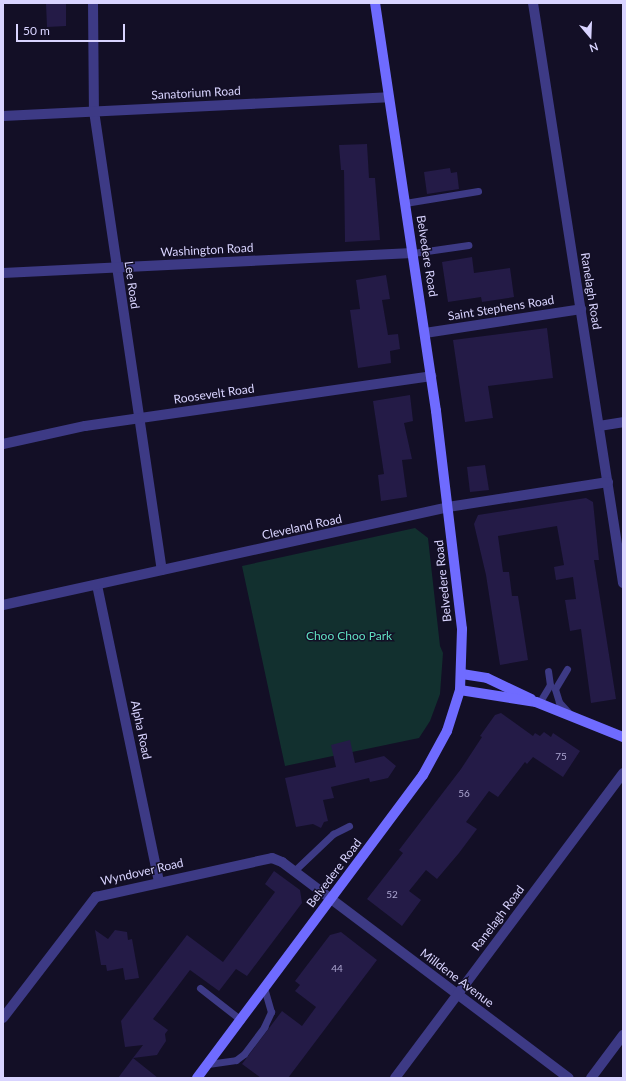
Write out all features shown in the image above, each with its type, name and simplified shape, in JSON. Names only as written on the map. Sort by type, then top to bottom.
[{"type":"main road","name":"Belvedere Road","points":[[197,1078],[431,764],[447,731],[460,690],[462,674],[462,629],[448,507],[425,333],[375,3]]},
{"type":"main road","points":[[462,674],[488,678],[538,703],[623,737]]},
{"type":"main road","points":[[460,690],[538,703]]},
{"type":"street","name":"Lee Road","points":[[93,3],[94,111],[162,570]]},
{"type":"street","name":"Ranelagh Road","points":[[533,3],[623,581]]},
{"type":"street","name":"Sanatorium Road","points":[[3,116],[389,97]]},
{"type":"street","name":"Washington Road","points":[[3,273],[413,253]]},
{"type":"street","name":"Saint Stephens Road","points":[[425,333],[581,308]]},
{"type":"street","name":"Roosevelt Road","points":[[3,444],[139,418],[431,376]]},
{"type":"street","points":[[599,426],[623,422]]},
{"type":"street","name":"Cleveland Road","points":[[3,605],[448,507],[608,482]]},
{"type":"street","name":"Alpha Road","points":[[97,585],[159,881]]},
{"type":"street","name":"Ranelagh Road","points":[[395,1078],[623,773]]},
{"type":"street","name":"Wyndover Road","points":[[3,1018],[96,896],[266,858],[276,858],[330,899]]},
{"type":"street","name":"Milldene Avenue","points":[[330,899],[569,1078]]},
{"type":"street","points":[[591,1078],[623,1035]]},
{"type":"lane","points":[[405,203],[478,191]]},
{"type":"lane","points":[[413,253],[468,245]]},
{"type":"lane","points":[[566,669],[555,689],[560,702],[573,717]]},
{"type":"lane","points":[[538,703],[550,682],[548,671]]},
{"type":"lane","points":[[294,871],[334,834],[349,826]]},
{"type":"lane","points":[[200,988],[240,1020]]},
{"type":"lane","points":[[208,1064],[236,1060],[260,1033],[271,1012],[264,988]]},
{"type":"green space","name":"Choo Choo Park","points":[[415,528],[428,538],[440,646],[443,653],[440,694],[430,721],[419,738],[285,766],[242,566]]},
{"type":"building","points":[[46,3],[66,3],[66,26],[47,27]]},
{"type":"building","points":[[367,144],[369,178],[375,178],[380,240],[345,242],[344,170],[341,170],[339,145]]},
{"type":"building","points":[[450,168],[451,173],[457,172],[459,189],[427,194],[424,172]]},
{"type":"building","points":[[472,257],[474,273],[510,268],[514,297],[482,302],[481,297],[448,302],[442,262]]},
{"type":"building","points":[[386,275],[390,299],[382,300],[388,335],[398,334],[400,349],[390,351],[391,363],[358,368],[350,310],[360,309],[356,280]]},
{"type":"building","points":[[547,328],[553,378],[488,386],[493,418],[465,422],[453,340]]},
{"type":"building","points":[[410,395],[413,421],[404,423],[412,459],[402,460],[407,497],[381,501],[378,475],[384,474],[373,401]]},
{"type":"building","points":[[485,465],[489,490],[470,492],[467,467]]},
{"type":"building","points":[[586,498],[593,502],[599,560],[594,560],[616,699],[591,703],[581,629],[570,631],[565,600],[576,599],[573,577],[556,580],[554,567],[564,565],[557,526],[498,536],[503,572],[509,572],[512,596],[518,596],[528,660],[500,665],[486,575],[474,524],[478,515]]},
{"type":"building","points":[[501,713],[533,736],[535,733],[540,736],[544,732],[551,737],[553,733],[580,751],[563,777],[533,757],[527,764],[525,762],[498,797],[489,791],[466,822],[477,829],[459,853],[437,879],[426,870],[409,891],[421,900],[402,926],[367,899],[403,853],[399,850],[461,769],[482,737],[480,736],[495,715]]},
{"type":"building","points":[[350,740],[355,763],[384,756],[396,766],[388,778],[370,782],[369,778],[331,787],[334,798],[323,800],[328,821],[324,822],[321,828],[313,824],[296,827],[285,778],[336,767],[331,745]]},
{"type":"building","points":[[274,871],[300,890],[302,903],[247,976],[236,969],[219,991],[190,970],[153,1019],[168,1030],[165,1034],[166,1041],[157,1055],[133,1058],[143,1045],[125,1047],[121,1021],[187,935],[223,962],[275,892],[265,884]]},
{"type":"building","points":[[95,930],[108,939],[115,930],[127,932],[128,940],[132,939],[139,978],[125,980],[123,968],[107,971],[106,965],[101,965]]},
{"type":"building","points":[[341,932],[377,960],[288,1078],[261,1078],[242,1064],[282,1011],[302,1026],[316,1007],[295,991],[300,985],[295,981],[330,935]]},
{"type":"building","points":[[133,1058],[158,1078],[118,1078]]}]
